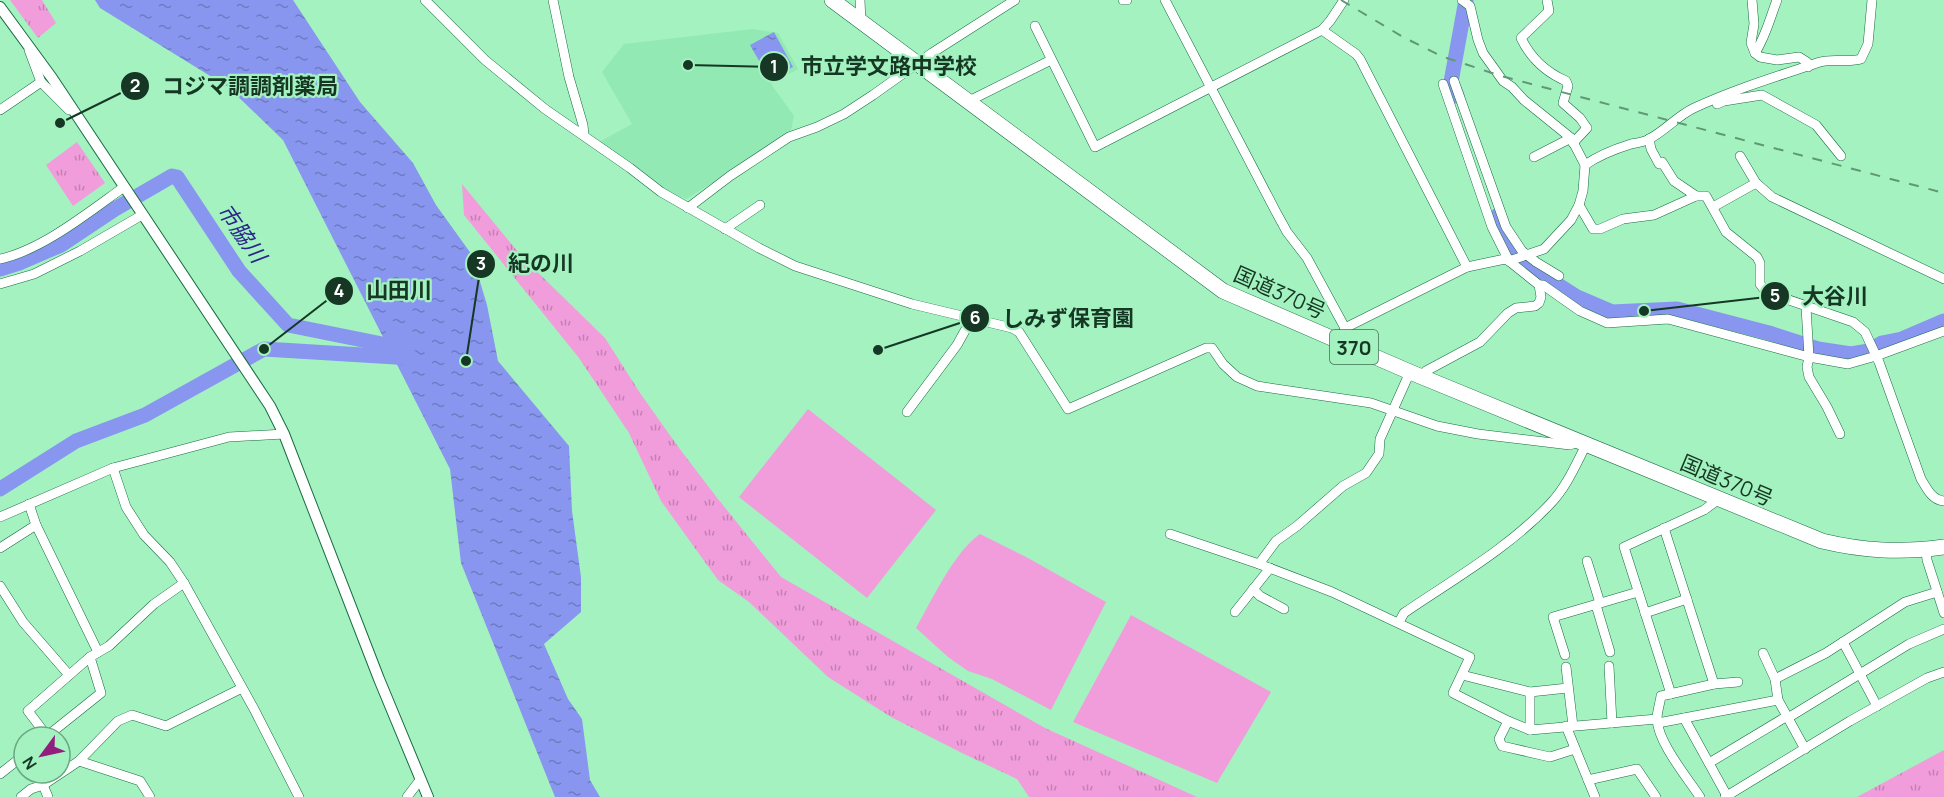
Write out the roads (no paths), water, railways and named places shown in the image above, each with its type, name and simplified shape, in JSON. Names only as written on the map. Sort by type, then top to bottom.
[{"type":"highway","name":"国道370号","points":[[832,0],[1223,291],[1343,335],[1416,375],[1822,541],[1856,549],[1901,552],[1944,547]]},
{"type":"street","points":[[425,0],[485,60],[545,108],[661,192],[725,229],[795,266],[912,304],[1012,328],[1018,332],[1068,409],[1206,348],[1212,348],[1223,364],[1237,377],[1247,382],[1306,394],[1371,403],[1437,426],[1478,434],[1570,445],[1583,442]]},
{"type":"street","points":[[553,0],[584,135]]},
{"type":"street","points":[[860,0],[861,22]]},
{"type":"street","points":[[688,208],[730,176],[789,137],[843,114],[1015,0]]},
{"type":"street","points":[[1165,0],[1275,212],[1307,258],[1343,335],[1467,267],[1518,257],[1544,249],[1570,220],[1579,205],[1583,191],[1585,165],[1572,140],[1503,81],[1478,40],[1470,6],[1462,0]]},
{"type":"street","points":[[1035,26],[1095,147],[1322,30],[1344,0]]},
{"type":"street","points":[[1534,157],[1572,140],[1587,128],[1580,118],[1563,103],[1568,86],[1566,81],[1550,74],[1540,65],[1521,38],[1549,11],[1547,0]]},
{"type":"street","points":[[1752,0],[1754,28],[1751,43],[1755,53],[1760,57],[1777,60],[1799,57],[1807,62],[1809,67]]},
{"type":"street","points":[[1755,53],[1766,34],[1777,0]]},
{"type":"street","points":[[1585,165],[1599,156],[1649,139],[1694,108],[1765,79],[1821,62],[1853,62],[1861,59],[1868,44],[1872,0]]},
{"type":"street","points":[[0,7],[78,118],[270,406],[285,434],[428,797]]},
{"type":"street","points":[[1754,28],[1767,26]]},
{"type":"street","points":[[1322,30],[1360,59],[1467,267]]},
{"type":"street","points":[[26,43],[41,82],[78,118]]},
{"type":"street","points":[[967,102],[1051,60]]},
{"type":"street","points":[[1454,81],[1506,227],[1516,244],[1518,257]]},
{"type":"street","points":[[0,110],[41,82]]},
{"type":"street","points":[[1259,564],[1276,541],[1343,486],[1365,473],[1379,454],[1380,439],[1393,411],[1416,375],[1480,342],[1508,313],[1516,308],[1535,306],[1539,303],[1541,297],[1539,285],[1492,227],[1443,84]]},
{"type":"street","points":[[1678,117],[1684,118],[1724,101],[1762,95],[1816,125],[1841,156]]},
{"type":"street","points":[[1649,139],[1651,149],[1659,164],[1662,162],[1674,181],[1696,196]]},
{"type":"street","points":[[1740,156],[1756,183],[1772,197],[1944,279]]},
{"type":"street","points":[[1713,207],[1756,183]]},
{"type":"street","points":[[0,259],[64,230],[124,187]]},
{"type":"street","points":[[1579,205],[1593,229],[1600,229],[1623,219],[1654,215],[1696,196],[1706,196],[1726,232],[1757,256],[1760,263],[1760,284],[1766,292],[1852,322],[1865,332],[1875,352],[1921,479],[1932,496],[1938,501],[1944,501]]},
{"type":"street","points":[[725,229],[760,205]]},
{"type":"street","points":[[0,284],[49,267],[142,215]]},
{"type":"street","points":[[1518,257],[1559,276]]},
{"type":"street","points":[[1539,285],[1543,285],[1580,311],[1607,323],[1668,319],[1809,357],[1848,364],[1875,352],[1944,331]]},
{"type":"street","points":[[1806,307],[1809,377],[1840,434]]},
{"type":"street","points":[[907,412],[957,345],[972,318]]},
{"type":"street","points":[[0,517],[113,468],[229,437],[285,434]]},
{"type":"street","points":[[1399,622],[1404,613],[1503,545],[1552,502],[1567,482],[1583,442]]},
{"type":"street","points":[[113,468],[126,507],[144,535],[170,562],[184,584],[254,709],[299,797]]},
{"type":"street","points":[[1671,694],[1624,547],[1704,510],[1719,499]]},
{"type":"street","points":[[28,504],[94,654],[101,693],[62,725]]},
{"type":"street","points":[[0,548],[36,525]]},
{"type":"street","points":[[1664,528],[1714,684]]},
{"type":"street","points":[[1170,534],[1332,592],[1470,657],[1453,693],[1530,730],[1684,718],[1778,700]]},
{"type":"street","points":[[1926,550],[1944,613]]},
{"type":"street","points":[[1587,561],[1610,652]]},
{"type":"street","points":[[1235,612],[1270,568]]},
{"type":"street","points":[[1592,578],[1603,574]]},
{"type":"street","points":[[38,725],[28,711],[94,654],[109,646],[126,632],[154,604],[184,584]]},
{"type":"street","points":[[0,588],[23,622],[69,675]]},
{"type":"street","points":[[1253,589],[1260,596],[1284,609]]},
{"type":"street","points":[[1565,656],[1553,617],[1638,592]]},
{"type":"street","points":[[1774,679],[1826,653],[1905,602],[1937,592]]},
{"type":"street","points":[[1645,613],[1687,599]]},
{"type":"street","points":[[1709,763],[1909,644],[1944,629]]},
{"type":"street","points":[[1843,642],[1877,706]]},
{"type":"street","points":[[1763,653],[1774,679],[1778,700],[1805,749]]},
{"type":"street","points":[[1608,666],[1612,723]]},
{"type":"street","points":[[1566,667],[1569,726],[1575,749],[1595,797]]},
{"type":"street","points":[[1684,718],[1726,796],[1877,706],[1928,678],[1944,672]]},
{"type":"street","points":[[1462,675],[1530,692],[1568,688]]},
{"type":"street","points":[[1700,797],[1664,742],[1657,721],[1661,696],[1714,684],[1738,682]]},
{"type":"street","points":[[72,766],[118,721],[132,716],[166,726],[242,688]]},
{"type":"street","points":[[1530,692],[1530,730]]},
{"type":"street","points":[[1508,721],[1498,739],[1502,746],[1550,757],[1575,749]]},
{"type":"street","points":[[79,761],[140,780],[150,797]]},
{"type":"street","points":[[0,774],[12,764]]},
{"type":"street","points":[[1588,780],[1637,769],[1656,797]]},
{"type":"street","points":[[407,797],[420,780]]},
{"type":"street","points":[[21,797],[31,789],[43,785],[48,797]]},
{"type":"water","points":[[95,0],[293,0],[360,102],[413,163],[436,205],[472,255],[487,305],[498,361],[569,446],[572,511],[581,577],[581,612],[544,644],[568,699],[582,719],[590,780],[600,797],[555,797],[461,563],[450,469],[283,140],[228,87],[100,8]]},
{"type":"water","points":[[774,32],[793,67],[770,80],[750,45]]},
{"type":"waterway","points":[[1457,96],[1451,82],[1466,0]]},
{"type":"waterway","name":"市脇川","points":[[0,269],[61,245],[115,209],[172,176],[177,177],[239,271],[288,325],[407,349]]},
{"type":"waterway","points":[[1498,215],[1508,245],[1549,279],[1577,297],[1612,312],[1677,309],[1769,333],[1818,349],[1851,354],[1869,351],[1882,343],[1902,339],[1944,321]]},
{"type":"waterway","points":[[0,489],[76,441],[145,415],[264,349],[412,358]]},
{"type":"railway","points":[[1341,0],[1403,37],[1441,56],[1501,76],[1944,193]]},
{"type":"place","name":"市立学文路中学校","points":[[688,65]]},
{"type":"place","name":"コジマ調調剤薬局","points":[[60,123]]},
{"type":"place","name":"大谷川","points":[[1644,311]]},
{"type":"place","name":"山田川","points":[[264,349]]},
{"type":"place","name":"しみず保育園","points":[[878,350]]},
{"type":"place","name":"紀の川","points":[[466,361]]}]
